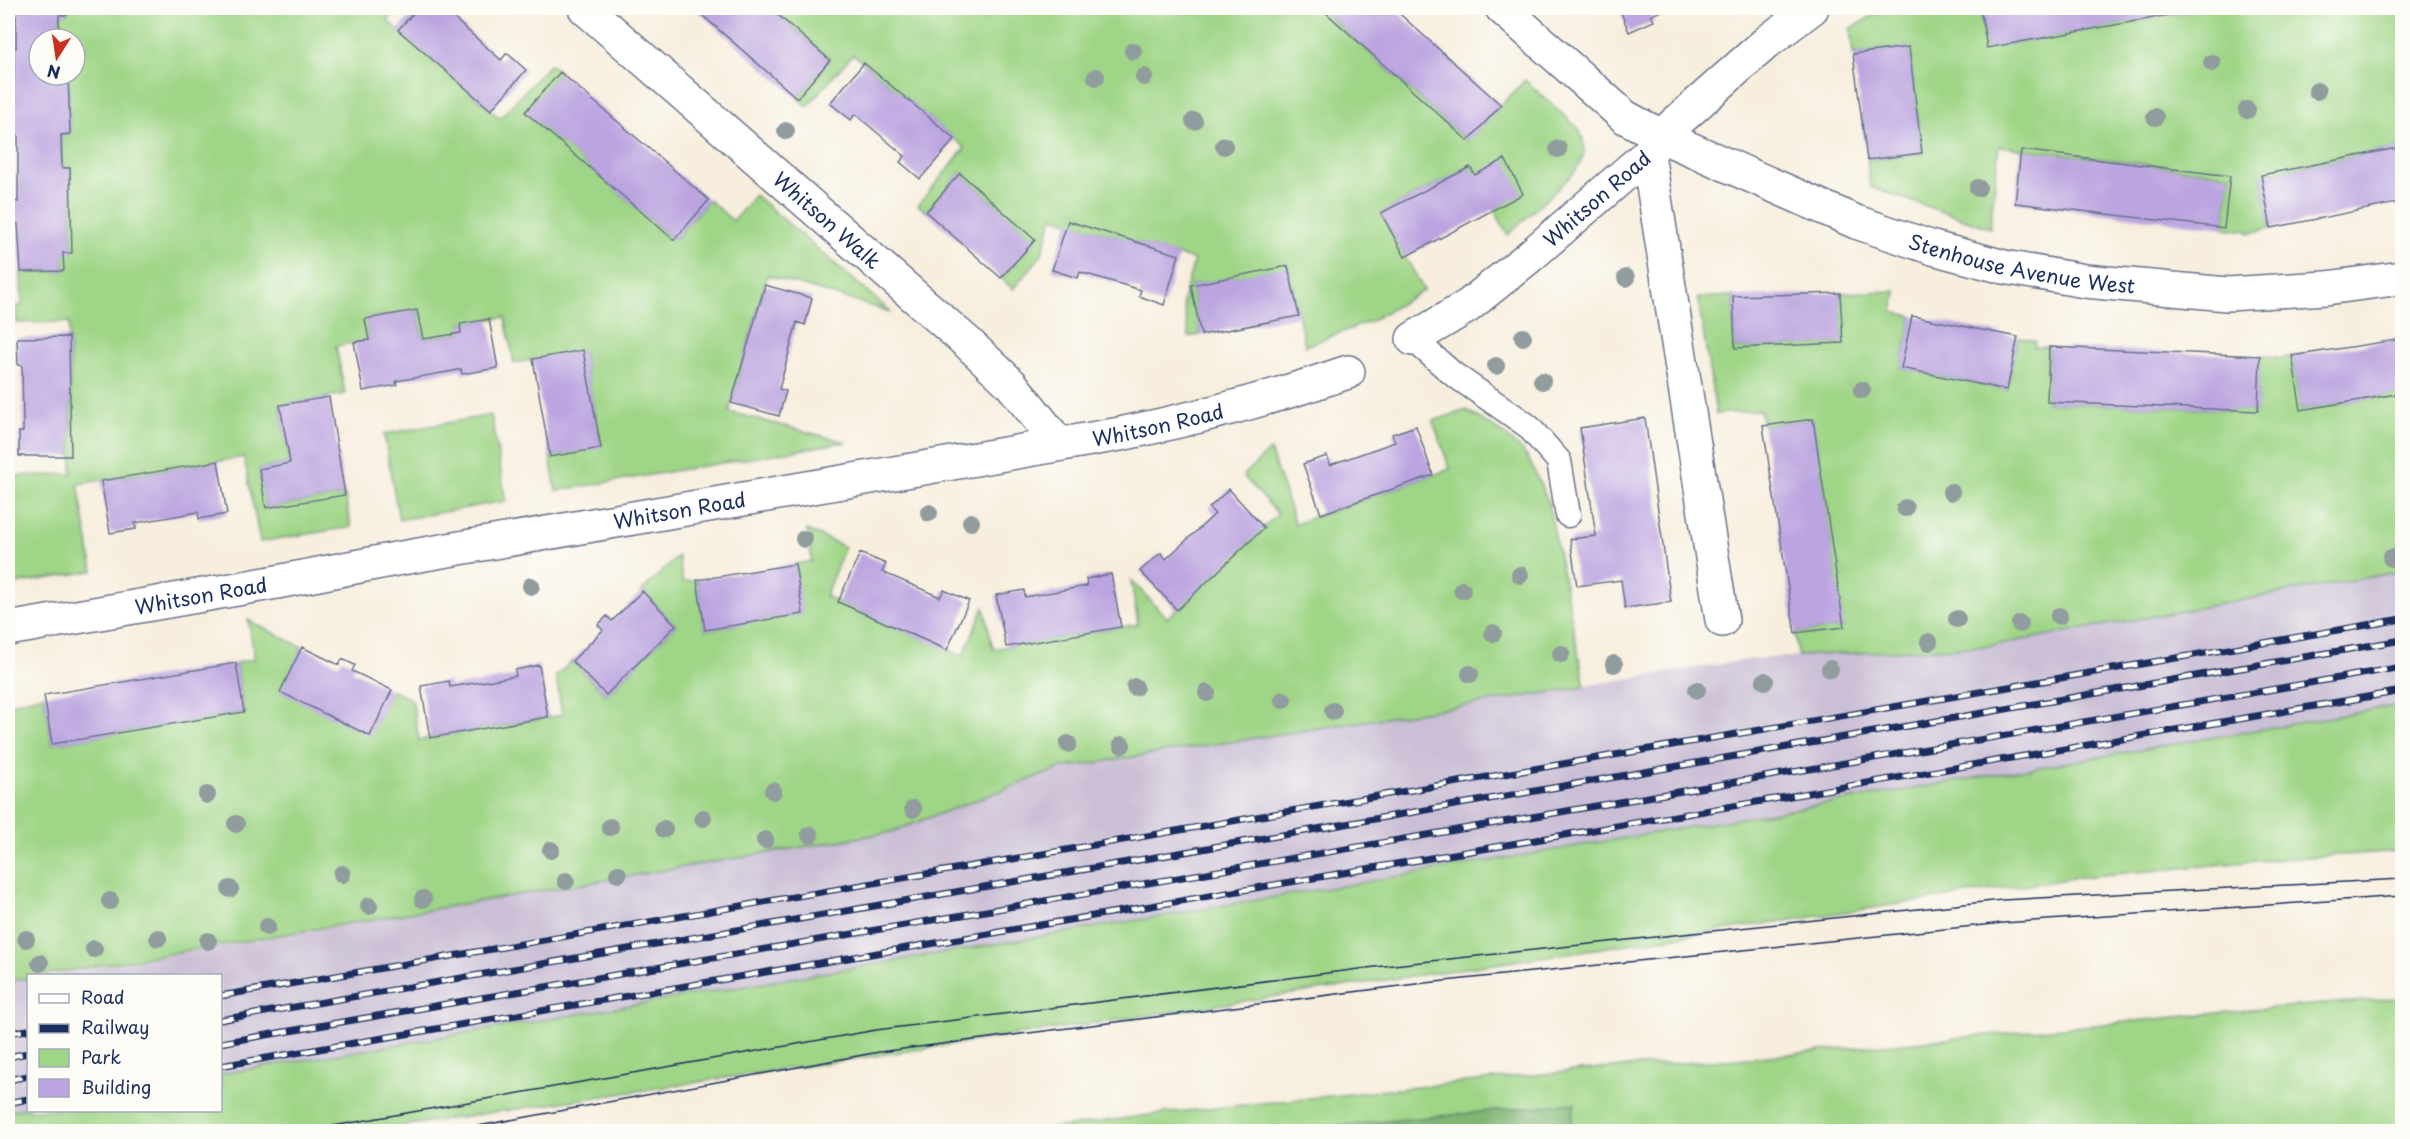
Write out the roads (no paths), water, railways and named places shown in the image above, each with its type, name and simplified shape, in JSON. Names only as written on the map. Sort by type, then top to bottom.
[{"type":"street","name":"Whitson Walk","points":[[585,8],[969,344],[1011,384],[1059,444]]},
{"type":"street","name":"Stenhouse Avenue West","points":[[1503,8],[1655,145],[1856,222],[1933,248],[2004,267],[2085,281],[2227,294],[2326,288],[2403,278]]},
{"type":"street","name":"Whitson Road","points":[[1413,339],[1468,306],[1529,257],[1767,42],[1812,8]]},
{"type":"street","points":[[1655,145],[1722,620]]},
{"type":"street","name":"Whitson Road","points":[[8,629],[1184,421],[1277,396],[1348,372]]},
{"type":"lane","points":[[1413,339],[1454,374],[1528,426],[1559,461],[1568,515]]},
{"type":"tram line","points":[[299,1132],[876,1030],[1375,967],[2002,900],[2402,879]]},
{"type":"tram line","points":[[446,1132],[879,1052],[1416,984],[2003,923],[2402,896]]},
{"type":"railway","points":[[222,996],[2402,619]]},
{"type":"railway","points":[[222,1020],[2402,640]]},
{"type":"railway","points":[[222,1043],[2402,667]]},
{"type":"railway","points":[[222,1066],[2402,691]]},
{"type":"railway","points":[[8,1033],[27,1030]]},
{"type":"railway","points":[[8,1057],[27,1053]]},
{"type":"railway","points":[[8,1080],[27,1076]]},
{"type":"railway","points":[[8,1103],[27,1099]]}]
